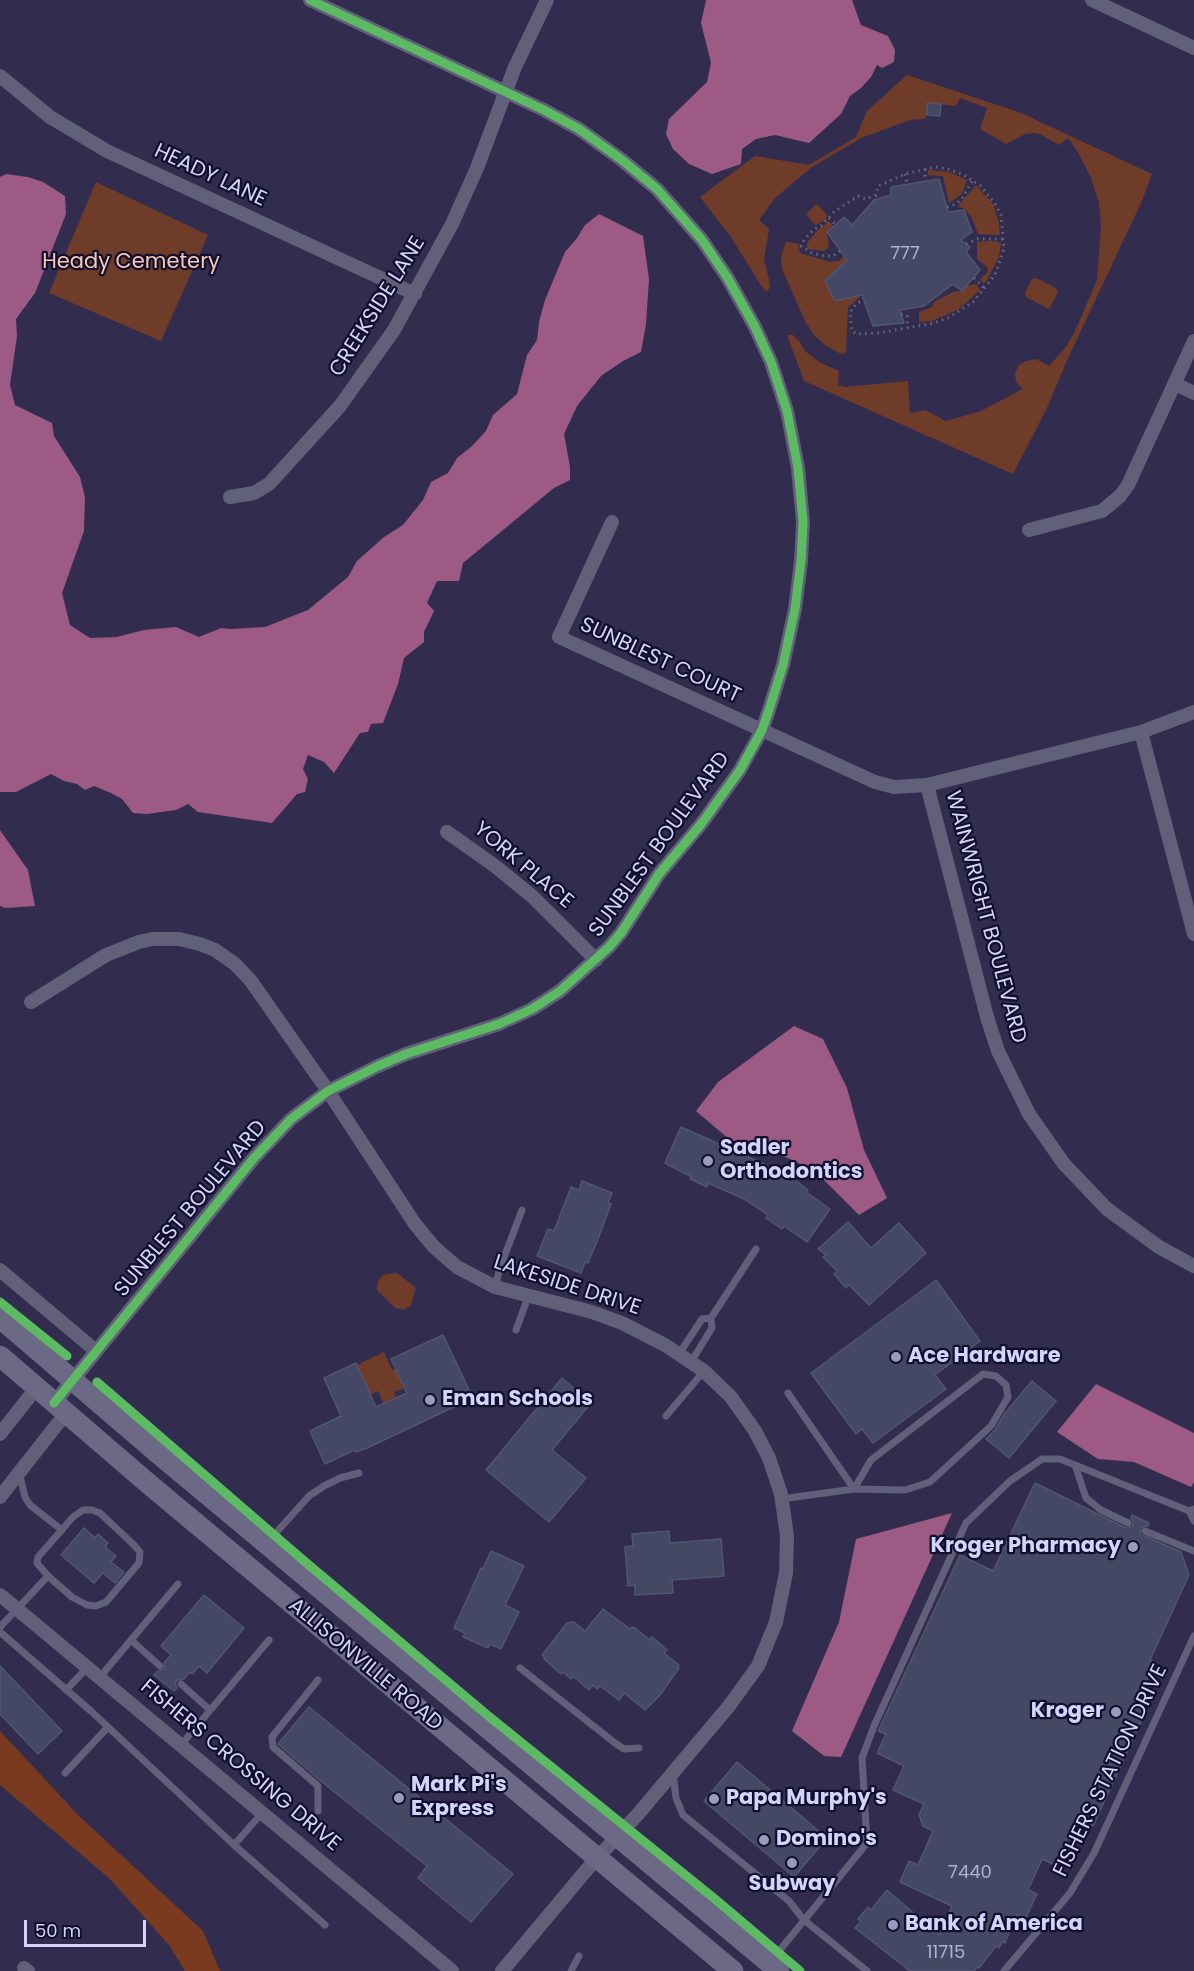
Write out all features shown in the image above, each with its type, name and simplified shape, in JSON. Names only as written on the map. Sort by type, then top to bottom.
[{"type":"main road","name":"ALLISONVILLE ROAD","points":[[0,1318],[178,1470],[621,1831],[774,1967]]},
{"type":"main road","name":"ALLISONVILLE ROAD","points":[[0,1356],[346,1649],[734,1971]]},
{"type":"street","name":"SUNBLEST BOULEVARD","points":[[0,1497],[60,1408],[73,1380],[260,1152],[291,1119],[328,1091],[378,1065],[499,1024],[532,1009],[560,991],[597,960],[621,933],[672,856],[702,823],[730,786],[762,730],[790,636],[800,582],[802,541],[801,494],[792,437],[779,383],[771,362],[728,278],[702,240],[672,205],[641,176],[596,140],[563,120],[310,0]]},
{"type":"street","name":"CREEKSIDE LANE","points":[[230,497],[254,493],[269,484],[314,436],[361,378],[394,330],[465,196],[505,92],[547,0]]},
{"type":"street","points":[[1092,0],[1194,48]]},
{"type":"street","name":"HEADY LANE","points":[[0,76],[50,117],[107,151],[415,294]]},
{"type":"street","points":[[1029,530],[1102,511],[1120,496],[1128,485],[1194,341]]},
{"type":"street","points":[[1174,384],[1194,393]]},
{"type":"street","name":"SUNBLEST COURT","points":[[612,522],[559,637],[762,730]]},
{"type":"street","points":[[762,730],[875,782],[894,787],[927,786],[1141,732],[1194,712]]},
{"type":"street","points":[[1141,732],[1194,934]]},
{"type":"street","name":"WAINWRIGHT BOULEVARD","points":[[927,786],[987,1017],[998,1051],[1029,1114],[1064,1164],[1107,1209],[1159,1247],[1194,1266]]},
{"type":"street","name":"YORK PLACE","points":[[447,832],[495,866],[533,897],[597,960]]},
{"type":"street","name":"LAKESIDE DRIVE","points":[[32,1002],[106,955],[146,940],[166,938],[200,944],[226,958],[251,981],[328,1091],[415,1224],[434,1247],[457,1267],[495,1287],[592,1312],[622,1323],[685,1358],[704,1371],[731,1397],[755,1431],[769,1458],[782,1498],[787,1536],[786,1573],[776,1622],[758,1666],[729,1706],[502,1971]]},
{"type":"street","points":[[0,1270],[96,1351]]},
{"type":"street","points":[[0,1434],[37,1387]]},
{"type":"street","name":"FISHERS CROSSING DRIVE","points":[[0,1595],[452,1971]]},
{"type":"lane","points":[[495,1287],[522,1210]]},
{"type":"lane","points":[[685,1358],[712,1329],[711,1318],[756,1249]]},
{"type":"lane","points":[[516,1330],[528,1297]]},
{"type":"lane","points":[[685,1358],[702,1319],[711,1318]]},
{"type":"lane","points":[[666,1416],[704,1371]]},
{"type":"lane","points":[[782,1498],[854,1489],[905,1490],[930,1482],[991,1426],[1008,1397],[1006,1385],[996,1376],[983,1374],[871,1460],[854,1489]]},
{"type":"lane","points":[[788,1394],[854,1489]]},
{"type":"lane","points":[[774,1967],[804,1920],[867,1843],[862,1758],[874,1726],[966,1523],[1010,1481],[1042,1459],[1060,1459],[1192,1510],[1194,1521]]},
{"type":"lane","points":[[1075,1465],[1086,1498],[1128,1523]]},
{"type":"lane","points":[[19,1472],[25,1497],[30,1505],[62,1530]]},
{"type":"lane","points":[[274,1535],[309,1496],[324,1485],[359,1473]]},
{"type":"lane","points":[[83,1510],[100,1513],[140,1552],[139,1563],[106,1602],[96,1606],[81,1602],[48,1576],[37,1565],[37,1560],[73,1517],[83,1510]]},
{"type":"lane","points":[[1145,1531],[1194,1551]]},
{"type":"lane","points":[[0,1627],[48,1576]]},
{"type":"lane","points":[[100,1677],[178,1584]]},
{"type":"lane","points":[[0,1632],[325,1925]]},
{"type":"lane","name":"FISHERS STATION DRIVE","points":[[1004,1971],[1070,1893],[1094,1853],[1194,1636]]},
{"type":"lane","points":[[131,1640],[160,1666]]},
{"type":"lane","points":[[181,1745],[269,1640]]},
{"type":"lane","points":[[66,1690],[88,1667]]},
{"type":"lane","points":[[520,1668],[615,1743],[624,1749],[639,1748]]},
{"type":"lane","points":[[318,1680],[272,1737],[273,1747],[318,1786],[318,1811]]},
{"type":"lane","points":[[181,1684],[210,1710]]},
{"type":"lane","points":[[65,1773],[108,1727]]},
{"type":"lane","points":[[673,1772],[676,1798],[683,1815],[789,1901],[804,1920],[867,1971]]},
{"type":"lane","points":[[234,1845],[262,1812]]},
{"type":"lane","points":[[570,1971],[579,1956]]},
{"type":"path","points":[[840,251],[833,256],[825,256],[812,254],[801,246],[814,229],[821,226],[834,212],[858,196],[866,199],[872,197],[876,195],[878,186],[905,174],[925,169],[936,167],[948,169],[972,181],[990,194],[1001,215],[1003,238],[1001,261],[985,288],[973,302],[948,318],[908,328],[856,334],[852,331],[850,312],[857,303],[864,300]]},
{"type":"path","points":[[925,169],[925,181]]},
{"type":"path","points":[[905,174],[907,184]]},
{"type":"path","points":[[947,207],[962,199],[972,181]]},
{"type":"path","points":[[829,218],[835,224]]},
{"type":"path","points":[[966,244],[978,239],[1003,238]]},
{"type":"path","points":[[974,278],[985,288]]},
{"type":"path","points":[[901,314],[907,316],[908,328]]},
{"type":"green space","points":[[907,75],[1021,113],[1152,174],[1141,203],[1046,410],[1013,474],[804,381],[787,335],[793,335],[805,351],[819,362],[839,371],[838,385],[845,387],[908,381],[910,413],[925,410],[946,421],[981,411],[1023,389],[1016,382],[1015,373],[1019,365],[1036,359],[1049,366],[1066,347],[1097,280],[1101,225],[1099,203],[1091,178],[1068,138],[1059,145],[1040,134],[1033,133],[1025,134],[1006,144],[980,129],[987,108],[960,98],[956,106],[927,103],[927,115],[924,119],[910,120],[861,138],[812,167],[775,198],[759,220],[769,229],[764,259],[770,287],[767,292],[731,237],[700,197],[755,156],[809,165],[856,137],[867,111]]},
{"type":"green space","points":[[928,170],[949,172],[967,180],[962,194],[949,203],[943,176],[928,175]]},
{"type":"green space","name":"Heady Cemetery","points":[[96,182],[208,235],[161,341],[49,293]]},
{"type":"green space","points":[[976,185],[993,204],[1000,235],[978,234],[971,216],[958,206]]},
{"type":"green space","points":[[817,204],[827,215],[826,220],[815,225],[806,214]]},
{"type":"green space","points":[[829,221],[833,226],[827,232],[829,247],[824,251],[807,249],[807,243]]},
{"type":"green space","points":[[786,242],[798,243],[800,253],[830,262],[839,261],[844,256],[847,260],[825,281],[835,300],[862,295],[848,307],[846,353],[841,354],[825,345],[814,335],[805,321],[782,269],[781,256]]},
{"type":"green space","points":[[977,242],[1001,243],[999,257],[986,282],[983,283],[980,279],[987,273],[988,268],[977,259]]},
{"type":"green space","points":[[1036,278],[1056,288],[1058,293],[1049,309],[1026,297],[1025,293],[1032,279]]},
{"type":"green space","points":[[976,284],[980,290],[959,309],[932,321],[919,322],[919,312],[932,307],[934,302],[953,292],[961,291],[966,286]]},
{"type":"green space","points":[[397,1273],[416,1288],[411,1305],[404,1310],[395,1308],[377,1290],[378,1281],[383,1275]]},
{"type":"green space","points":[[384,1352],[392,1370],[396,1368],[405,1388],[394,1392],[396,1398],[384,1404],[378,1391],[368,1395],[367,1387],[357,1365]]},
{"type":"shaded area","points":[[706,0],[852,0],[861,25],[888,36],[895,50],[894,62],[882,68],[877,65],[871,77],[850,96],[841,114],[809,143],[775,135],[756,139],[742,149],[741,164],[712,174],[689,164],[673,149],[666,134],[669,119],[707,82],[711,63],[701,23]]},
{"type":"shaded area","points":[[6,174],[43,182],[65,196],[66,214],[35,293],[16,319],[17,336],[10,385],[15,405],[52,423],[54,436],[80,477],[85,497],[84,531],[62,593],[70,625],[90,638],[117,637],[144,630],[176,627],[199,637],[221,628],[265,627],[308,610],[348,577],[357,561],[384,537],[403,525],[423,500],[431,482],[448,473],[457,458],[486,431],[493,415],[517,394],[527,355],[537,340],[545,300],[565,252],[585,225],[599,214],[643,236],[649,279],[646,324],[641,352],[601,376],[577,406],[564,434],[570,480],[554,488],[463,563],[459,581],[437,581],[427,603],[434,611],[424,632],[424,642],[404,658],[398,684],[383,723],[371,724],[368,732],[360,733],[334,773],[324,762],[308,755],[303,769],[308,779],[305,792],[297,794],[272,823],[198,812],[188,804],[176,810],[147,814],[133,813],[122,799],[111,793],[94,786],[85,790],[77,784],[64,781],[51,774],[16,792],[0,792],[0,177]]},
{"type":"shaded area","points":[[0,830],[28,870],[35,906],[5,908],[0,906]]},
{"type":"shaded area","points":[[794,1026],[823,1039],[847,1088],[864,1150],[887,1198],[859,1215],[815,1171],[767,1148],[730,1140],[696,1111],[718,1082]]},
{"type":"shaded area","points":[[1096,1384],[1194,1433],[1194,1482],[1191,1487],[1134,1462],[1098,1459],[1057,1432]]},
{"type":"shaded area","points":[[952,1513],[841,1757],[824,1756],[792,1731],[839,1622],[856,1539]]},
{"type":"shaded area","points":[[0,1731],[79,1816],[203,1931],[220,1971],[185,1971],[169,1945],[110,1879],[0,1785]]},
{"type":"building","points":[[927,103],[941,104],[940,116],[927,115]]},
{"type":"building","points":[[939,179],[948,212],[964,210],[972,232],[961,240],[970,247],[966,252],[980,270],[962,291],[953,284],[924,306],[900,310],[904,323],[873,326],[862,295],[835,301],[825,281],[847,260],[827,232],[844,217],[852,225],[874,200],[891,195],[891,187]]},
{"type":"building","points":[[681,1127],[764,1164],[791,1183],[794,1179],[808,1190],[806,1192],[830,1209],[807,1242],[784,1226],[782,1229],[766,1218],[768,1215],[744,1199],[708,1183],[707,1187],[665,1163]]},
{"type":"building","points":[[582,1181],[612,1193],[608,1203],[611,1204],[598,1239],[581,1273],[537,1256],[548,1229],[554,1231],[571,1187],[579,1190]]},
{"type":"building","points":[[848,1222],[871,1248],[899,1223],[926,1253],[869,1305],[849,1285],[846,1288],[834,1274],[837,1271],[823,1257],[826,1255],[818,1249]]},
{"type":"building","name":"Ace Hardware","points":[[936,1280],[980,1341],[935,1375],[946,1389],[873,1443],[862,1429],[856,1434],[811,1373]]},
{"type":"building","name":"Eman Schools","points":[[443,1335],[473,1398],[367,1448],[356,1452],[354,1450],[325,1464],[310,1431],[341,1416],[324,1378],[356,1363],[376,1407],[407,1393],[391,1359]]},
{"type":"building","points":[[562,1378],[591,1403],[552,1450],[586,1478],[549,1522],[486,1470]]},
{"type":"building","points":[[1032,1381],[1056,1401],[1009,1458],[986,1439]]},
{"type":"building","points":[[1035,1483],[1126,1528],[1133,1526],[1132,1515],[1149,1523],[1148,1526],[1141,1527],[1140,1534],[1181,1552],[1189,1575],[1150,1660],[1155,1663],[1135,1706],[1146,1711],[1093,1826],[1077,1818],[1055,1865],[1042,1859],[1028,1890],[1037,1894],[1025,1919],[1017,1914],[1005,1943],[1002,1942],[999,1948],[996,1946],[979,1968],[977,1967],[974,1971],[910,1971],[855,1928],[861,1921],[858,1919],[868,1907],[871,1910],[887,1890],[939,1935],[952,1906],[900,1882],[909,1861],[918,1865],[933,1831],[923,1826],[919,1815],[924,1804],[893,1790],[904,1766],[877,1753],[886,1734],[878,1731],[960,1555],[993,1571]]},
{"type":"building","points":[[84,1528],[95,1538],[98,1534],[108,1543],[105,1547],[116,1556],[111,1562],[124,1572],[115,1583],[103,1573],[94,1583],[61,1555]]},
{"type":"building","points":[[669,1531],[670,1543],[721,1539],[724,1576],[672,1580],[673,1593],[635,1595],[635,1585],[628,1586],[625,1547],[633,1546],[632,1534]]},
{"type":"building","points":[[491,1551],[524,1566],[505,1605],[519,1612],[501,1649],[490,1644],[488,1648],[463,1637],[465,1633],[454,1628]]},
{"type":"building","points":[[204,1595],[244,1628],[207,1673],[199,1666],[192,1674],[190,1672],[184,1679],[177,1680],[175,1683],[177,1688],[174,1691],[154,1675],[165,1669],[164,1663],[171,1655],[161,1646]]},
{"type":"building","points":[[603,1609],[630,1629],[635,1628],[650,1640],[652,1637],[667,1650],[664,1653],[679,1665],[660,1695],[645,1710],[624,1693],[619,1700],[600,1686],[597,1689],[593,1685],[589,1690],[573,1676],[571,1679],[563,1672],[561,1674],[542,1655],[567,1623],[574,1622],[585,1631]]},
{"type":"building","points":[[0,1666],[62,1731],[38,1754],[0,1714]]},
{"type":"building","points":[[309,1707],[513,1874],[471,1922],[418,1878],[427,1866],[278,1744]]},
{"type":"building","points":[[737,1762],[827,1838],[794,1877],[704,1801]]},
{"type":"cycle path","points":[[54,1403],[254,1158],[291,1119],[328,1091],[378,1066],[406,1054],[499,1024],[532,1009],[560,991],[609,947],[621,933],[659,874],[702,823],[740,770],[762,730],[768,713],[783,665],[795,609],[803,522],[798,468],[787,411],[771,362],[754,325],[727,277],[702,240],[657,189],[579,129],[544,110],[310,0]]},
{"type":"cycle path","points":[[0,1302],[67,1356]]},
{"type":"cycle path","points":[[97,1382],[486,1714],[715,1899],[800,1971]]},
{"type":"place","name":"Sadler Orthodontics","points":[[708,1161]]},
{"type":"place","name":"Ace Hardware","points":[[896,1357]]},
{"type":"place","name":"Eman Schools","points":[[430,1400]]},
{"type":"place","name":"Kroger Pharmacy","points":[[1133,1547]]},
{"type":"place","name":"Kroger","points":[[1116,1712]]},
{"type":"place","name":"Mark Pi's Express","points":[[399,1798]]},
{"type":"place","name":"Papa Murphy's","points":[[714,1799]]},
{"type":"place","name":"Domino's","points":[[764,1840]]},
{"type":"place","name":"Subway","points":[[792,1863]]},
{"type":"place","name":"Bank of America","points":[[893,1925]]}]
